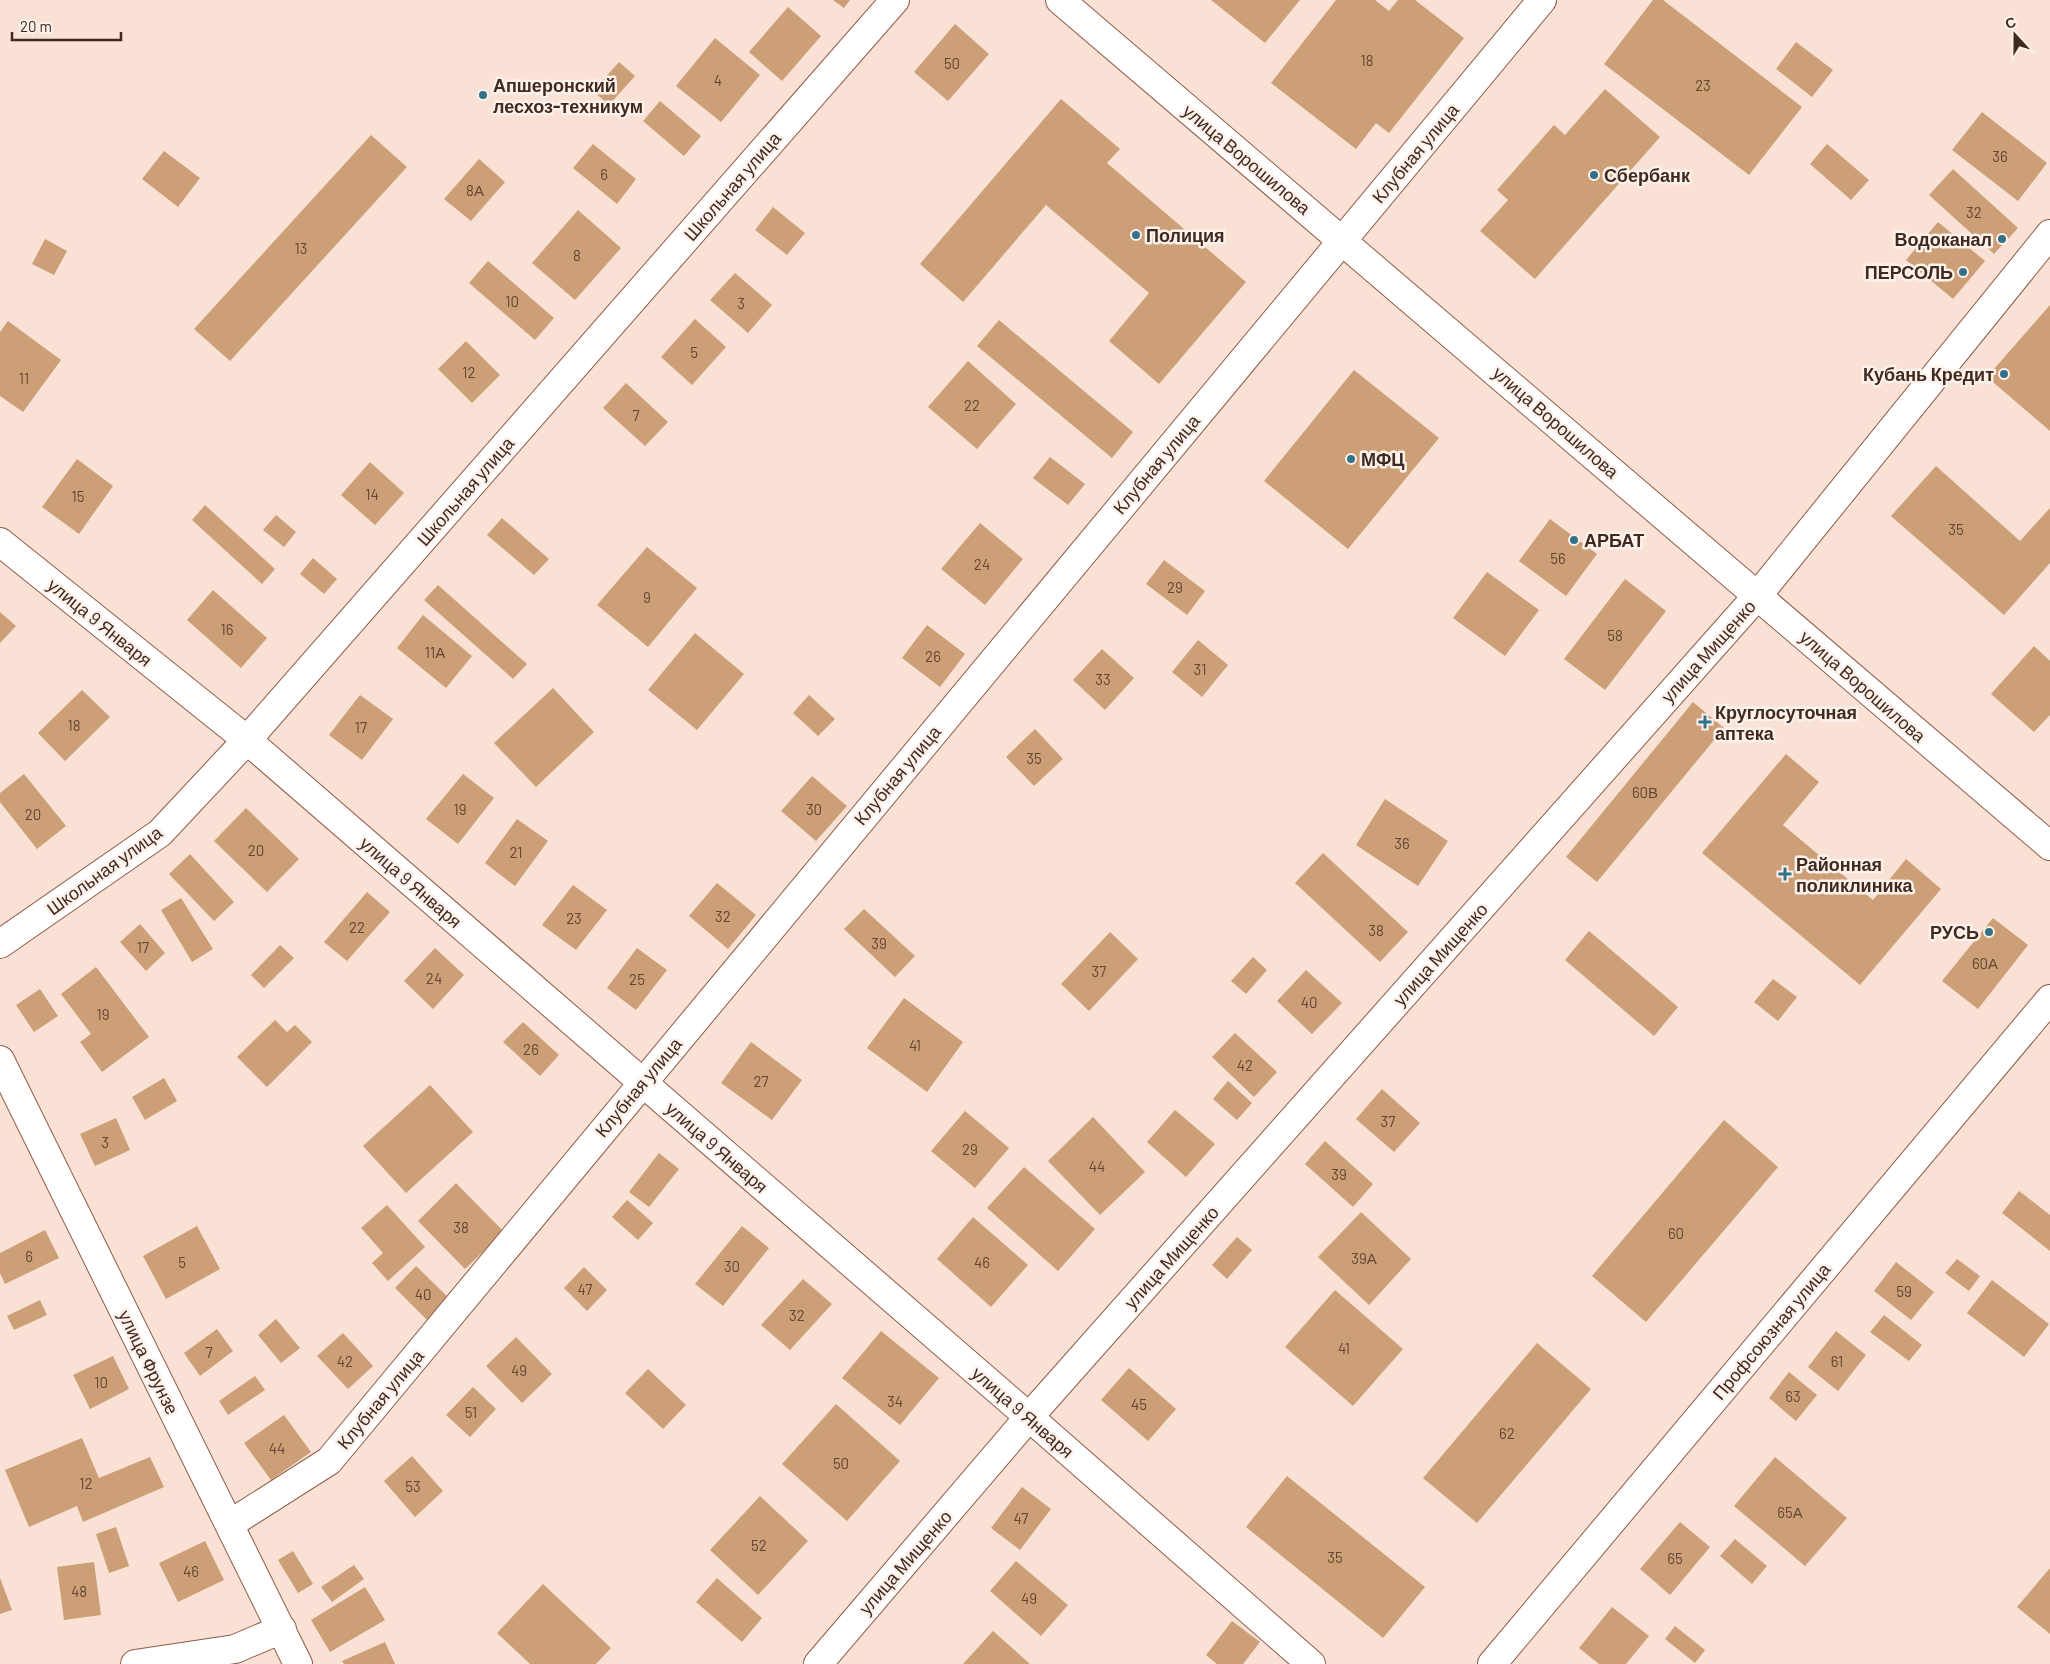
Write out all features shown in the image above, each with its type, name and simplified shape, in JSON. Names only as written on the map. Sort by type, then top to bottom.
[{"type":"street","name":"Школьная улица","points":[[0,944],[160,833],[247,740],[895,0]]},
{"type":"street","name":"улица Ворошилова","points":[[1060,0],[2050,846]]},
{"type":"street","name":"Клубная улица","points":[[230,1524],[329,1461],[1542,0]]},
{"type":"street","name":"улица Мищенко","points":[[818,1664],[1029,1417],[1758,595],[2050,234]]},
{"type":"street","name":"улица 9 Января","points":[[0,542],[247,740],[1029,1417],[1311,1664]]},
{"type":"street","name":"Профсоюзная улица","points":[[1492,1664],[2050,999]]},
{"type":"street","name":"улица Фрунзе","points":[[0,1060],[298,1664]]},
{"type":"street","points":[[135,1664],[235,1649],[282,1629]]},
{"type":"building","points":[[833,0],[850,0],[844,8]]},
{"type":"building","points":[[1211,0],[1300,0],[1265,43]]},
{"type":"building","points":[[1336,0],[1375,0],[1389,11],[1398,0],[1415,0],[1464,38],[1389,133],[1376,123],[1356,149],[1271,83]]},
{"type":"building","points":[[1653,0],[1663,0],[1802,107],[1749,175],[1604,64]]},
{"type":"building","points":[[788,7],[821,36],[782,81],[749,52]]},
{"type":"building","points":[[955,24],[989,54],[948,101],[914,72]]},
{"type":"building","points":[[715,38],[760,75],[721,122],[676,86]]},
{"type":"building","points":[[1796,42],[1833,70],[1812,97],[1776,69]]},
{"type":"building","points":[[619,62],[635,76],[609,105],[593,91]]},
{"type":"building","points":[[1605,89],[1660,137],[1535,279],[1480,231],[1508,200],[1497,190],[1554,125],[1565,135]]},
{"type":"building","name":"Полиция","points":[[1061,99],[1120,149],[1107,163],[1246,282],[1159,384],[1109,341],[1149,293],[1046,205],[963,302],[920,264]]},
{"type":"building","points":[[660,101],[701,136],[684,156],[643,121]]},
{"type":"building","points":[[1982,112],[2047,163],[2018,201],[1952,150]]},
{"type":"building","points":[[371,135],[407,167],[230,361],[194,329]]},
{"type":"building","points":[[593,144],[636,179],[617,204],[573,168]]},
{"type":"building","points":[[1827,144],[1869,180],[1851,200],[1810,164]]},
{"type":"building","points":[[164,151],[200,178],[178,207],[142,179]]},
{"type":"building","points":[[479,159],[505,182],[471,221],[444,199]]},
{"type":"building","points":[[1953,169],[2018,228],[1994,254],[1929,195]]},
{"type":"building","points":[[773,207],[805,233],[787,255],[755,230]]},
{"type":"building","points":[[578,210],[621,248],[575,300],[532,263]]},
{"type":"building","points":[[1938,222],[1985,261],[1953,299],[1906,260]]},
{"type":"building","points":[[45,239],[67,251],[54,275],[32,264]]},
{"type":"building","points":[[488,261],[554,318],[535,340],[469,283]]},
{"type":"building","points":[[735,273],[772,305],[748,333],[710,300]]},
{"type":"building","points":[[2050,305],[2050,431],[1987,377]]},
{"type":"building","points":[[695,319],[726,347],[692,385],[661,357]]},
{"type":"building","points":[[999,320],[1133,432],[1112,458],[977,346]]},
{"type":"building","points":[[8,321],[61,360],[23,412],[0,396],[0,332]]},
{"type":"building","points":[[466,341],[500,375],[472,403],[438,369]]},
{"type":"building","points":[[968,361],[1016,404],[977,449],[928,407]]},
{"type":"building","name":"МФЦ","points":[[1354,370],[1439,438],[1348,549],[1264,481]]},
{"type":"building","points":[[626,383],[668,422],[645,446],[603,408]]},
{"type":"building","points":[[1050,457],[1085,484],[1068,505],[1033,478]]},
{"type":"building","points":[[77,459],[113,486],[79,534],[42,507]]},
{"type":"building","points":[[370,462],[404,493],[375,525],[341,495]]},
{"type":"building","points":[[1936,466],[2020,541],[2050,508],[2050,563],[2004,615],[1891,516]]},
{"type":"building","points":[[205,505],[275,569],[262,584],[192,520]]},
{"type":"building","points":[[276,515],[296,532],[284,547],[263,530]]},
{"type":"building","points":[[502,518],[549,559],[534,575],[487,535]]},
{"type":"building","points":[[1550,519],[1597,554],[1566,596],[1519,561]]},
{"type":"building","points":[[980,523],[1023,559],[985,605],[941,569]]},
{"type":"building","points":[[647,547],[697,588],[648,647],[597,605]]},
{"type":"building","points":[[313,558],[337,579],[324,594],[300,574]]},
{"type":"building","points":[[1164,560],[1205,591],[1187,615],[1146,584]]},
{"type":"building","points":[[1487,572],[1539,610],[1505,656],[1453,618]]},
{"type":"building","points":[[1625,579],[1666,611],[1605,690],[1564,659]]},
{"type":"building","points":[[438,585],[527,664],[513,679],[424,600]]},
{"type":"building","points":[[213,590],[267,638],[241,668],[187,620]]},
{"type":"building","points":[[0,612],[16,626],[0,643]]},
{"type":"building","points":[[423,615],[472,656],[446,688],[397,648]]},
{"type":"building","points":[[927,625],[965,654],[940,687],[902,658]]},
{"type":"building","points":[[695,633],[744,674],[697,730],[648,690]]},
{"type":"building","points":[[1198,640],[1228,665],[1202,697],[1172,672]]},
{"type":"building","points":[[2034,646],[2050,661],[2050,715],[2034,732],[1991,694]]},
{"type":"building","points":[[1102,649],[1134,678],[1105,710],[1073,680]]},
{"type":"building","points":[[553,688],[594,732],[536,787],[494,743]]},
{"type":"building","points":[[82,690],[110,717],[65,761],[38,733]]},
{"type":"building","points":[[360,695],[393,719],[362,760],[329,735]]},
{"type":"building","points":[[809,695],[835,719],[818,736],[793,713]]},
{"type":"building","points":[[1693,702],[1724,728],[1597,882],[1566,857]]},
{"type":"building","points":[[1035,729],[1063,759],[1034,786],[1006,757]]},
{"type":"building","name":"Районная поликлиника","points":[[1786,754],[1819,782],[1783,825],[1873,900],[1906,859],[1941,889],[1860,985],[1702,853]]},
{"type":"building","points":[[24,774],[66,826],[37,849],[0,802],[0,793]]},
{"type":"building","points":[[463,774],[494,798],[458,844],[426,819]]},
{"type":"building","points":[[812,776],[847,806],[816,841],[781,811]]},
{"type":"building","points":[[1385,799],[1448,841],[1418,886],[1356,845]]},
{"type":"building","points":[[246,808],[299,859],[267,892],[214,841]]},
{"type":"building","points":[[517,819],[548,841],[515,886],[485,863]]},
{"type":"building","points":[[1323,853],[1408,932],[1380,962],[1295,883]]},
{"type":"building","points":[[190,854],[234,902],[214,921],[169,874]]},
{"type":"building","points":[[717,883],[756,915],[728,949],[689,916]]},
{"type":"building","points":[[573,885],[607,910],[576,950],[542,925]]},
{"type":"building","points":[[367,892],[390,912],[347,961],[324,942]]},
{"type":"building","points":[[181,898],[213,949],[192,962],[161,910]]},
{"type":"building","points":[[864,909],[915,956],[895,977],[844,929]]},
{"type":"building","points":[[1993,918],[2028,945],[1978,1009],[1942,981]]},
{"type":"building","points":[[140,924],[165,953],[146,971],[120,942]]},
{"type":"building","points":[[1589,931],[1678,1007],[1654,1036],[1565,960]]},
{"type":"building","points":[[1110,932],[1138,959],[1089,1011],[1061,984]]},
{"type":"building","points":[[280,945],[294,958],[264,988],[251,975]]},
{"type":"building","points":[[435,948],[464,975],[433,1009],[404,981]]},
{"type":"building","points":[[637,948],[667,970],[636,1010],[607,988]]},
{"type":"building","points":[[1253,957],[1267,970],[1246,994],[1231,981]]},
{"type":"building","points":[[96,967],[149,1037],[102,1072],[80,1042],[91,1034],[61,994]]},
{"type":"building","points":[[1306,970],[1342,1003],[1312,1034],[1277,1001]]},
{"type":"building","points":[[1773,979],[1797,997],[1778,1021],[1754,1002]]},
{"type":"building","points":[[40,989],[58,1016],[34,1032],[16,1005]]},
{"type":"building","points":[[904,998],[963,1042],[927,1092],[867,1048]]},
{"type":"building","points":[[275,1020],[287,1032],[295,1025],[312,1042],[267,1087],[237,1057]]},
{"type":"building","points":[[523,1022],[559,1055],[540,1076],[503,1042]]},
{"type":"building","points":[[1235,1033],[1277,1072],[1254,1097],[1212,1057]]},
{"type":"building","points":[[751,1042],[802,1080],[772,1120],[721,1083]]},
{"type":"building","points":[[164,1078],[177,1101],[145,1120],[132,1097]]},
{"type":"building","points":[[1228,1081],[1252,1103],[1237,1120],[1213,1099]]},
{"type":"building","points":[[430,1085],[473,1132],[406,1193],[363,1146]]},
{"type":"building","points":[[1382,1089],[1420,1123],[1394,1152],[1356,1119]]},
{"type":"building","points":[[1175,1110],[1215,1144],[1186,1177],[1147,1142]]},
{"type":"building","points":[[965,1111],[1009,1148],[975,1188],[931,1151]]},
{"type":"building","points":[[1093,1117],[1145,1172],[1100,1215],[1048,1161]]},
{"type":"building","points":[[116,1118],[130,1150],[95,1166],[80,1134]]},
{"type":"building","points":[[1724,1120],[1778,1167],[1646,1322],[1592,1276]]},
{"type":"building","points":[[1325,1141],[1373,1184],[1353,1207],[1305,1164]]},
{"type":"building","points":[[659,1153],[679,1169],[649,1207],[629,1192]]},
{"type":"building","points":[[1024,1167],[1095,1229],[1058,1271],[987,1208]]},
{"type":"building","points":[[456,1183],[504,1232],[465,1269],[418,1221]]},
{"type":"building","points":[[2019,1191],[2050,1215],[2050,1251],[2002,1213]]},
{"type":"building","points":[[627,1200],[653,1223],[638,1240],[612,1217]]},
{"type":"building","points":[[387,1205],[425,1247],[388,1281],[372,1263],[383,1253],[361,1228]]},
{"type":"building","points":[[1361,1212],[1411,1259],[1369,1305],[1318,1257]]},
{"type":"building","points":[[973,1217],[1028,1265],[991,1307],[937,1259]]},
{"type":"building","points":[[197,1226],[220,1269],[166,1299],[143,1256]]},
{"type":"building","points":[[742,1226],[769,1248],[723,1306],[695,1284]]},
{"type":"building","points":[[45,1230],[59,1258],[5,1284],[0,1273],[0,1253]]},
{"type":"building","points":[[1237,1237],[1252,1250],[1227,1279],[1212,1265]]},
{"type":"building","points":[[1957,1259],[1980,1276],[1969,1291],[1945,1273]]},
{"type":"building","points":[[1896,1262],[1934,1292],[1911,1320],[1874,1291]]},
{"type":"building","points":[[416,1266],[452,1301],[430,1323],[395,1288]]},
{"type":"building","points":[[584,1267],[607,1290],[587,1311],[564,1288]]},
{"type":"building","points":[[803,1279],[832,1304],[790,1350],[761,1325]]},
{"type":"building","points":[[1992,1280],[2049,1324],[2024,1357],[1967,1313]]},
{"type":"building","points":[[1335,1290],[1403,1349],[1353,1406],[1285,1347]]},
{"type":"building","points":[[40,1300],[47,1315],[14,1330],[7,1316]]},
{"type":"building","points":[[1884,1315],[1922,1345],[1909,1361],[1870,1332]]},
{"type":"building","points":[[276,1319],[300,1348],[281,1363],[258,1335]]},
{"type":"building","points":[[217,1329],[233,1351],[200,1376],[184,1353]]},
{"type":"building","points":[[881,1331],[939,1378],[900,1425],[842,1378]]},
{"type":"building","points":[[1836,1331],[1866,1355],[1838,1391],[1808,1367]]},
{"type":"building","points":[[343,1333],[373,1366],[348,1389],[317,1356]]},
{"type":"building","points":[[516,1337],[552,1374],[522,1403],[486,1366]]},
{"type":"building","points":[[1537,1343],[1591,1389],[1477,1523],[1423,1478]]},
{"type":"building","points":[[113,1356],[129,1389],[90,1409],[73,1375]]},
{"type":"building","points":[[1129,1368],[1176,1409],[1148,1441],[1101,1400]]},
{"type":"building","points":[[648,1369],[686,1405],[663,1429],[625,1393]]},
{"type":"building","points":[[1789,1372],[1817,1395],[1796,1421],[1769,1398]]},
{"type":"building","points":[[255,1376],[265,1390],[228,1415],[219,1401]]},
{"type":"building","points":[[473,1387],[496,1409],[470,1437],[446,1415]]},
{"type":"building","points":[[836,1404],[900,1461],[847,1521],[782,1464]]},
{"type":"building","points":[[284,1415],[311,1452],[271,1480],[244,1443]]},
{"type":"building","points":[[82,1438],[99,1478],[150,1457],[164,1487],[83,1522],[77,1506],[29,1527],[5,1470]]},
{"type":"building","points":[[412,1456],[443,1491],[415,1517],[384,1481]]},
{"type":"building","points":[[1775,1457],[1847,1518],[1805,1566],[1734,1506]]},
{"type":"building","points":[[1287,1476],[1425,1587],[1383,1638],[1246,1527]]},
{"type":"building","points":[[1022,1487],[1051,1509],[1020,1550],[991,1528]]},
{"type":"building","points":[[760,1496],[808,1541],[758,1595],[710,1550]]},
{"type":"building","points":[[1680,1522],[1710,1547],[1670,1595],[1640,1569]]},
{"type":"building","points":[[116,1527],[129,1566],[109,1573],[96,1534]]},
{"type":"building","points":[[1735,1539],[1767,1566],[1752,1584],[1720,1556]]},
{"type":"building","points":[[205,1541],[224,1580],[178,1602],[159,1563]]},
{"type":"building","points":[[293,1551],[313,1584],[298,1593],[278,1560]]},
{"type":"building","points":[[1016,1561],[1068,1605],[1041,1636],[990,1591]]},
{"type":"building","points":[[94,1562],[101,1615],[64,1620],[57,1567]]},
{"type":"building","points":[[354,1565],[364,1579],[332,1602],[321,1587]]},
{"type":"building","points":[[2050,1568],[2050,1634],[2017,1607]]},
{"type":"building","points":[[0,1578],[12,1610],[0,1614]]},
{"type":"building","points":[[717,1578],[762,1618],[742,1642],[696,1602]]},
{"type":"building","points":[[543,1584],[611,1648],[596,1664],[530,1664],[497,1633]]},
{"type":"building","points":[[365,1587],[385,1620],[330,1652],[311,1620]]},
{"type":"building","points":[[1612,1607],[1649,1636],[1626,1664],[1599,1664],[1579,1648]]},
{"type":"building","points":[[1232,1621],[1260,1642],[1243,1664],[1217,1664],[1206,1655]]},
{"type":"building","points":[[1675,1626],[1705,1650],[1695,1663],[1665,1639]]},
{"type":"building","points":[[993,1631],[1030,1664],[963,1664]]},
{"type":"building","points":[[385,1642],[395,1664],[344,1664],[342,1661]]},
{"type":"place","name":"Апшеронский лесхоз-техникум","points":[[483,95]]},
{"type":"place","name":"Сбербанк","points":[[1594,175]]},
{"type":"place","name":"Полиция","points":[[1136,235]]},
{"type":"place","name":"Водоканал","points":[[2002,239]]},
{"type":"place","name":"ПЕРСОЛЬ","points":[[1963,272]]},
{"type":"place","name":"Кубань Кредит","points":[[2004,374]]},
{"type":"place","name":"МФЦ","points":[[1351,459]]},
{"type":"place","name":"АРБАТ","points":[[1574,540]]},
{"type":"place","name":"Круглосуточная аптека","points":[[1705,722]]},
{"type":"place","name":"Районная поликлиника","points":[[1785,874]]},
{"type":"place","name":"РУСЬ","points":[[1989,932]]}]
